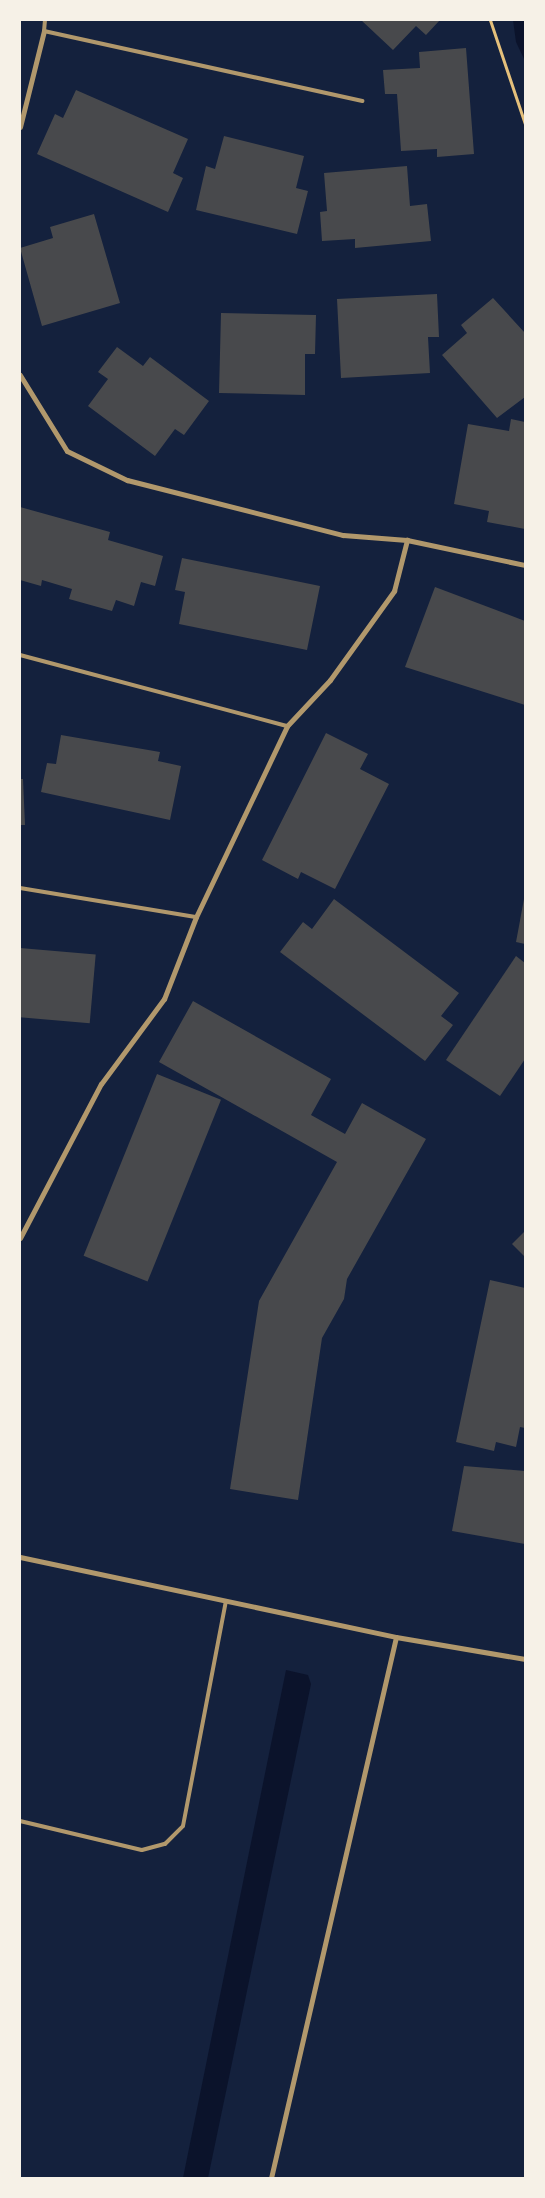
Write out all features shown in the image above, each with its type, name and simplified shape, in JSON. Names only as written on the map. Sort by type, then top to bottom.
[{"type":"street","points":[[20,127],[44,30]]},
{"type":"street","points":[[20,376],[67,451],[126,480],[343,535],[407,540],[525,565]]},
{"type":"street","points":[[20,1238],[101,1084],[164,999],[196,917],[287,726],[330,680],[394,591],[407,540]]},
{"type":"street","points":[[20,1557],[396,1637],[525,1659]]},
{"type":"street","points":[[271,2178],[396,1637]]},
{"type":"lane","points":[[45,20],[44,30],[362,101]]},
{"type":"lane","points":[[20,655],[287,726]]},
{"type":"lane","points":[[20,888],[196,917]]},
{"type":"lane","points":[[20,1821],[142,1850],[165,1844],[183,1826],[226,1601]]},
{"type":"path","points":[[490,20],[525,124]]},
{"type":"water","points":[[513,20],[525,20],[525,61],[516,42]]},
{"type":"water","points":[[286,1670],[308,1675],[311,1684],[208,2178],[183,2178]]},
{"type":"building","points":[[361,20],[440,20],[426,35],[416,26],[393,50]]},
{"type":"building","points":[[466,48],[474,154],[437,157],[437,149],[401,151],[397,94],[385,94],[383,70],[420,68],[419,52]]},
{"type":"building","points":[[76,90],[188,139],[173,173],[183,178],[168,212],[37,154],[55,114],[63,118]]},
{"type":"building","points":[[224,136],[304,156],[296,188],[308,191],[297,234],[196,210],[206,166],[215,169]]},
{"type":"building","points":[[407,166],[410,206],[427,204],[431,241],[355,248],[355,239],[322,241],[320,212],[327,211],[324,173]]},
{"type":"building","points":[[94,214],[120,303],[42,326],[20,248],[53,238],[50,227]]},
{"type":"building","points":[[437,294],[439,337],[428,337],[430,373],[341,378],[337,299]]},
{"type":"building","points":[[493,298],[525,333],[525,397],[497,418],[442,355],[467,333],[461,325]]},
{"type":"building","points":[[221,313],[316,315],[315,354],[305,354],[305,395],[219,393]]},
{"type":"building","points":[[117,347],[143,366],[150,357],[209,401],[184,435],[175,429],[155,456],[88,406],[108,379],[98,372]]},
{"type":"building","points":[[511,419],[525,422],[525,529],[487,522],[489,511],[454,504],[468,424],[509,431]]},
{"type":"building","points":[[20,507],[110,532],[108,540],[163,556],[155,586],[141,582],[134,606],[116,600],[112,611],[69,599],[72,589],[42,580],[41,586],[20,580]]},
{"type":"building","points":[[182,558],[320,586],[307,650],[179,624],[185,592],[175,590]]},
{"type":"building","points":[[435,587],[525,621],[525,705],[405,667]]},
{"type":"building","points":[[326,733],[368,754],[360,769],[389,784],[335,889],[301,872],[298,879],[262,860]]},
{"type":"building","points":[[61,735],[160,752],[158,761],[181,766],[170,820],[41,792],[47,763],[56,764]]},
{"type":"building","points":[[20,779],[23,779],[25,825],[20,825]]},
{"type":"building","points":[[334,899],[459,993],[441,1016],[453,1025],[425,1061],[280,952],[303,922],[312,929]]},
{"type":"building","points":[[525,900],[525,944],[516,942]]},
{"type":"building","points":[[20,948],[96,955],[90,1023],[20,1017]]},
{"type":"building","points":[[516,956],[525,963],[525,1059],[500,1096],[446,1060]]},
{"type":"building","points":[[193,1001],[331,1079],[311,1115],[345,1134],[362,1103],[426,1139],[347,1279],[344,1299],[322,1338],[298,1500],[230,1489],[259,1301],[337,1162],[159,1062]]},
{"type":"building","points":[[157,1074],[221,1100],[148,1282],[84,1256]]},
{"type":"building","points":[[525,1231],[525,1257],[512,1244]]},
{"type":"building","points":[[490,1280],[525,1288],[525,1428],[520,1427],[516,1447],[496,1442],[494,1451],[456,1442]]},
{"type":"building","points":[[464,1466],[525,1471],[525,1544],[452,1531]]}]
